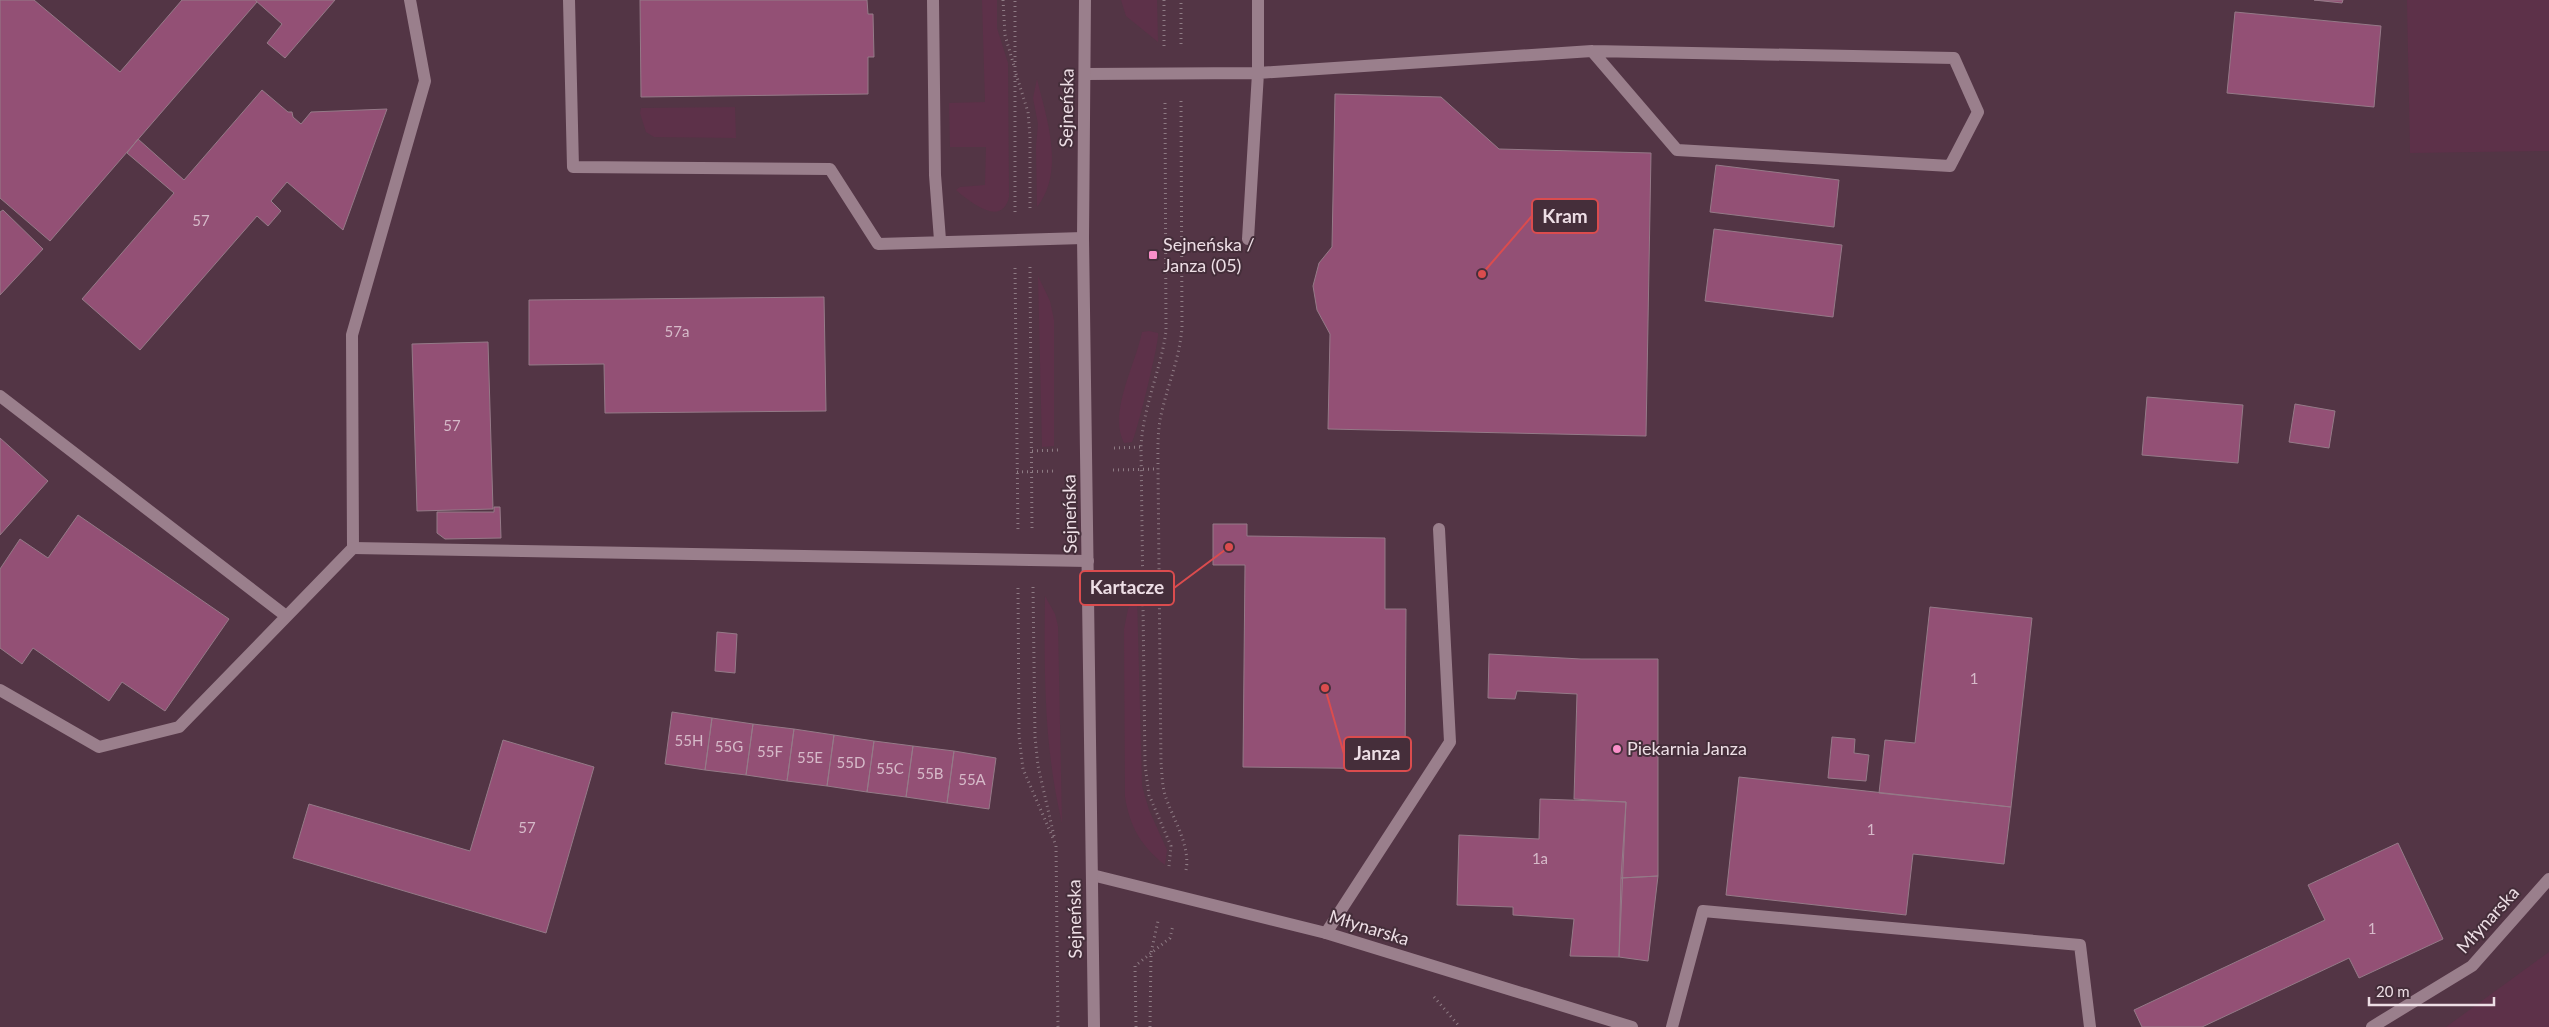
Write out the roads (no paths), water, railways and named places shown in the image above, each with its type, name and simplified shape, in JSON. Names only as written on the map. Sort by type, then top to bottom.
[{"type":"street","points":[[0,690],[100,746],[179,728],[353,548],[352,334],[425,81],[410,0]]},
{"type":"street","points":[[569,0],[573,167],[830,169],[878,244],[940,240],[1083,238]]},
{"type":"street","points":[[933,0],[935,175],[940,240]]},
{"type":"street","name":"Sejneńska","points":[[1085,0],[1083,238],[1094,1027]]},
{"type":"street","points":[[1248,240],[1258,73],[1258,0]]},
{"type":"street","points":[[1085,74],[1258,73],[1592,51],[1954,58],[1978,112],[1950,166],[1676,150],[1592,51]]},
{"type":"street","points":[[0,396],[286,616]]},
{"type":"street","points":[[1326,933],[1450,742],[1439,529]]},
{"type":"street","points":[[353,548],[1088,561]]},
{"type":"street","name":"Młynarska","points":[[1092,875],[1326,933],[1632,1027]]},
{"type":"street","name":"Młynarska","points":[[2372,1027],[2472,966],[2549,879]]},
{"type":"street","points":[[1672,1027],[1703,911],[2080,945],[2090,1027]]},
{"type":"place","name":"Sejneńska / Janza (05)","points":[[1153,255]]},
{"type":"place","name":"Kram","points":[[1482,274]]},
{"type":"place","name":"Kartacze","points":[[1229,547]]},
{"type":"place","name":"Janza","points":[[1325,688]]},
{"type":"place","name":"Piekarnia Janza","points":[[1617,749]]}]
